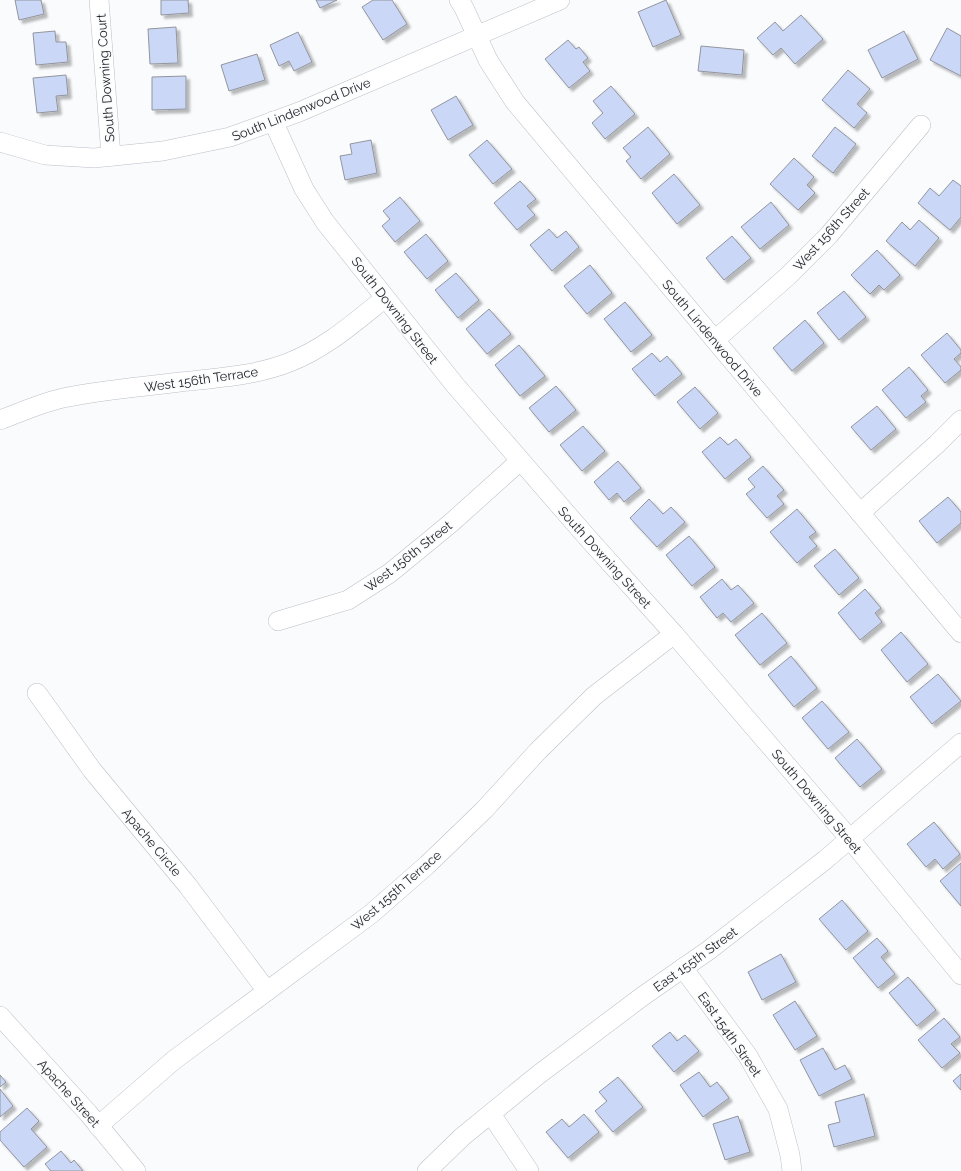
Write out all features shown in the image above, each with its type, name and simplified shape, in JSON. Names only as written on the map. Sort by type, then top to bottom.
[{"type":"street","name":"South Downing Court","points":[[99,0],[111,156]]},
{"type":"street","name":"South Lindenwood Drive","points":[[459,0],[488,60],[515,102],[961,633]]},
{"type":"street","points":[[477,36],[560,0]]},
{"type":"street","name":"South Lindenwood Drive","points":[[0,142],[45,155],[94,158],[163,151],[230,138],[299,112],[477,36]]},
{"type":"street","name":"South Downing Street","points":[[273,122],[304,189],[325,222],[455,386],[674,634],[850,839],[961,975]]},
{"type":"street","name":"West 156th Street","points":[[715,340],[788,276],[829,235],[921,126]]},
{"type":"street","name":"West 156th Terrace","points":[[0,420],[32,407],[93,392],[246,375],[276,367],[291,362],[332,340],[385,298]]},
{"type":"street","points":[[860,513],[937,444],[961,420]]},
{"type":"street","name":"West 156th Street","points":[[278,621],[348,600],[390,573],[451,523],[520,460]]},
{"type":"street","name":"West 155th Terrace","points":[[98,1126],[174,1060],[371,914],[427,866],[484,810],[538,752],[594,696],[674,634]]},
{"type":"street","name":"Apache Circle","points":[[38,693],[92,770],[188,886],[267,991]]},
{"type":"street","name":"East 155th Street","points":[[427,1171],[462,1137],[538,1075],[643,996],[716,945],[819,865],[961,743]]},
{"type":"street","name":"East 154th Street","points":[[683,968],[748,1056],[778,1110],[790,1155],[792,1171]]},
{"type":"street","name":"Apache Street","points":[[0,1016],[88,1113],[136,1171]]},
{"type":"street","points":[[491,1114],[529,1171]]},
{"type":"building","points":[[15,0],[41,0],[44,14],[19,20]]},
{"type":"building","points":[[161,0],[188,0],[189,13],[161,15]]},
{"type":"building","points":[[316,0],[337,0],[320,8]]},
{"type":"building","points":[[373,0],[392,0],[407,24],[383,40],[362,7]]},
{"type":"building","points":[[666,0],[681,35],[653,47],[638,12]]},
{"type":"building","points":[[801,15],[823,39],[795,64],[781,48],[773,55],[757,38],[775,22],[783,31]]},
{"type":"building","points":[[176,27],[178,63],[150,64],[148,29]]},
{"type":"building","points":[[947,28],[961,36],[961,76],[930,60]]},
{"type":"building","points":[[55,31],[56,42],[66,42],[68,62],[36,65],[33,33]]},
{"type":"building","points":[[904,31],[918,59],[882,78],[868,50]]},
{"type":"building","points":[[298,32],[312,62],[294,71],[289,61],[279,66],[270,45]]},
{"type":"building","points":[[568,40],[576,49],[579,47],[588,58],[583,62],[590,71],[569,88],[545,59]]},
{"type":"building","points":[[701,46],[744,50],[742,75],[698,71]]},
{"type":"building","points":[[257,54],[265,80],[229,91],[221,65]]},
{"type":"building","points":[[848,70],[870,89],[857,104],[867,113],[854,128],[822,100]]},
{"type":"building","points":[[66,75],[68,95],[56,96],[58,111],[37,113],[33,78]]},
{"type":"building","points":[[186,76],[186,109],[152,110],[152,77]]},
{"type":"building","points":[[611,86],[635,114],[605,139],[592,123],[603,113],[593,101]]},
{"type":"building","points":[[456,96],[473,125],[448,140],[431,110]]},
{"type":"building","points":[[648,127],[670,154],[641,179],[626,161],[631,157],[623,148]]},
{"type":"building","points":[[835,127],[856,144],[833,173],[812,156]]},
{"type":"building","points":[[371,140],[377,173],[345,180],[340,156],[352,154],[350,144]]},
{"type":"building","points":[[487,140],[512,169],[493,184],[469,155]]},
{"type":"building","points":[[794,158],[814,177],[807,185],[815,193],[798,210],[770,184]]},
{"type":"building","points":[[674,174],[700,205],[677,224],[652,193]]},
{"type":"building","points":[[953,180],[961,186],[961,217],[950,230],[918,203],[930,188],[939,196]]},
{"type":"building","points":[[520,181],[536,199],[527,206],[535,215],[517,230],[494,203]]},
{"type":"building","points":[[400,197],[420,221],[395,242],[382,226],[390,219],[383,211]]},
{"type":"building","points":[[771,202],[789,225],[760,249],[741,227]]},
{"type":"building","points":[[919,220],[939,238],[915,266],[886,241],[902,222],[910,230]]},
{"type":"building","points":[[549,229],[557,238],[566,231],[579,247],[552,271],[530,245]]},
{"type":"building","points":[[426,234],[448,261],[427,279],[404,252]]},
{"type":"building","points":[[732,236],[751,258],[724,280],[706,258]]},
{"type":"building","points":[[877,250],[900,275],[884,290],[879,285],[870,294],[851,275]]},
{"type":"building","points":[[590,265],[612,293],[587,314],[564,286]]},
{"type":"building","points":[[456,273],[479,300],[458,318],[435,290]]},
{"type":"building","points":[[844,291],[866,317],[839,340],[817,313]]},
{"type":"building","points":[[625,302],[652,335],[631,352],[604,319]]},
{"type":"building","points":[[489,309],[511,334],[487,354],[466,329]]},
{"type":"building","points":[[805,320],[824,343],[792,371],[773,348]]},
{"type":"building","points":[[947,333],[961,350],[961,353],[954,359],[961,367],[961,370],[945,383],[921,355]]},
{"type":"building","points":[[519,345],[545,376],[520,396],[495,365]]},
{"type":"building","points":[[652,353],[660,362],[667,356],[682,374],[655,396],[632,369]]},
{"type":"building","points":[[909,367],[928,390],[921,396],[926,402],[906,418],[882,390]]},
{"type":"building","points":[[556,386],[576,410],[549,432],[529,408]]},
{"type":"building","points":[[695,387],[718,413],[700,429],[677,402]]},
{"type":"building","points":[[877,406],[896,429],[871,450],[851,427]]},
{"type":"building","points":[[583,426],[605,451],[582,471],[560,445]]},
{"type":"building","points":[[720,437],[728,445],[736,439],[751,457],[725,479],[702,452]]},
{"type":"building","points":[[618,461],[641,488],[624,502],[617,493],[609,500],[594,482]]},
{"type":"building","points":[[763,466],[784,490],[777,496],[784,504],[767,518],[746,494],[755,487],[748,479]]},
{"type":"building","points":[[948,497],[961,512],[961,523],[937,543],[919,521]]},
{"type":"building","points":[[649,499],[663,514],[671,507],[685,522],[657,547],[630,518]]},
{"type":"building","points":[[797,509],[816,532],[809,537],[817,546],[797,563],[770,532]]},
{"type":"building","points":[[689,536],[715,567],[692,586],[666,555]]},
{"type":"building","points":[[835,549],[859,578],[839,595],[814,566]]},
{"type":"building","points":[[722,579],[731,590],[738,585],[754,603],[731,622],[723,613],[717,618],[700,597]]},
{"type":"building","points":[[865,589],[881,608],[875,613],[882,622],[860,640],[838,613]]},
{"type":"building","points":[[762,613],[787,643],[760,665],[735,635]]},
{"type":"building","points":[[901,632],[928,664],[907,682],[881,650]]},
{"type":"building","points":[[791,656],[817,688],[794,707],[768,675]]},
{"type":"building","points":[[938,674],[961,701],[932,724],[910,697]]},
{"type":"building","points":[[822,701],[849,732],[828,749],[802,718]]},
{"type":"building","points":[[857,739],[882,769],[860,787],[835,758]]},
{"type":"building","points":[[934,822],[960,854],[943,869],[935,859],[926,867],[907,844]]},
{"type":"building","points":[[961,863],[961,906],[940,881]]},
{"type":"building","points":[[842,900],[868,931],[846,950],[819,919]]},
{"type":"building","points":[[877,938],[888,951],[881,957],[895,974],[878,988],[853,958]]},
{"type":"building","points":[[781,954],[796,982],[762,1000],[748,972]]},
{"type":"building","points":[[908,977],[936,1010],[917,1026],[889,993]]},
{"type":"building","points":[[795,1001],[817,1036],[795,1050],[773,1015]]},
{"type":"building","points":[[944,1018],[960,1037],[951,1044],[960,1053],[942,1068],[918,1040]]},
{"type":"building","points":[[670,1032],[677,1041],[685,1035],[699,1051],[674,1072],[652,1046]]},
{"type":"building","points":[[823,1048],[835,1070],[845,1065],[852,1079],[819,1096],[800,1060]]},
{"type":"building","points":[[699,1072],[710,1087],[717,1082],[729,1098],[703,1117],[680,1085]]},
{"type":"building","points":[[961,1074],[961,1090],[953,1081]]},
{"type":"building","points":[[0,1075],[6,1082],[0,1087]]},
{"type":"building","points":[[618,1077],[643,1107],[613,1132],[595,1111],[607,1101],[599,1092]]},
{"type":"building","points":[[0,1089],[13,1106],[0,1117]]},
{"type":"building","points":[[864,1094],[875,1136],[834,1147],[828,1125],[840,1122],[835,1102]]},
{"type":"building","points":[[27,1108],[39,1121],[31,1129],[47,1147],[24,1167],[0,1140],[0,1132]]},
{"type":"building","points":[[584,1114],[599,1132],[568,1158],[546,1132],[562,1119],[569,1127]]},
{"type":"building","points":[[738,1116],[750,1152],[725,1160],[713,1124]]},
{"type":"building","points":[[61,1151],[71,1163],[74,1160],[83,1171],[51,1171],[45,1164]]}]
